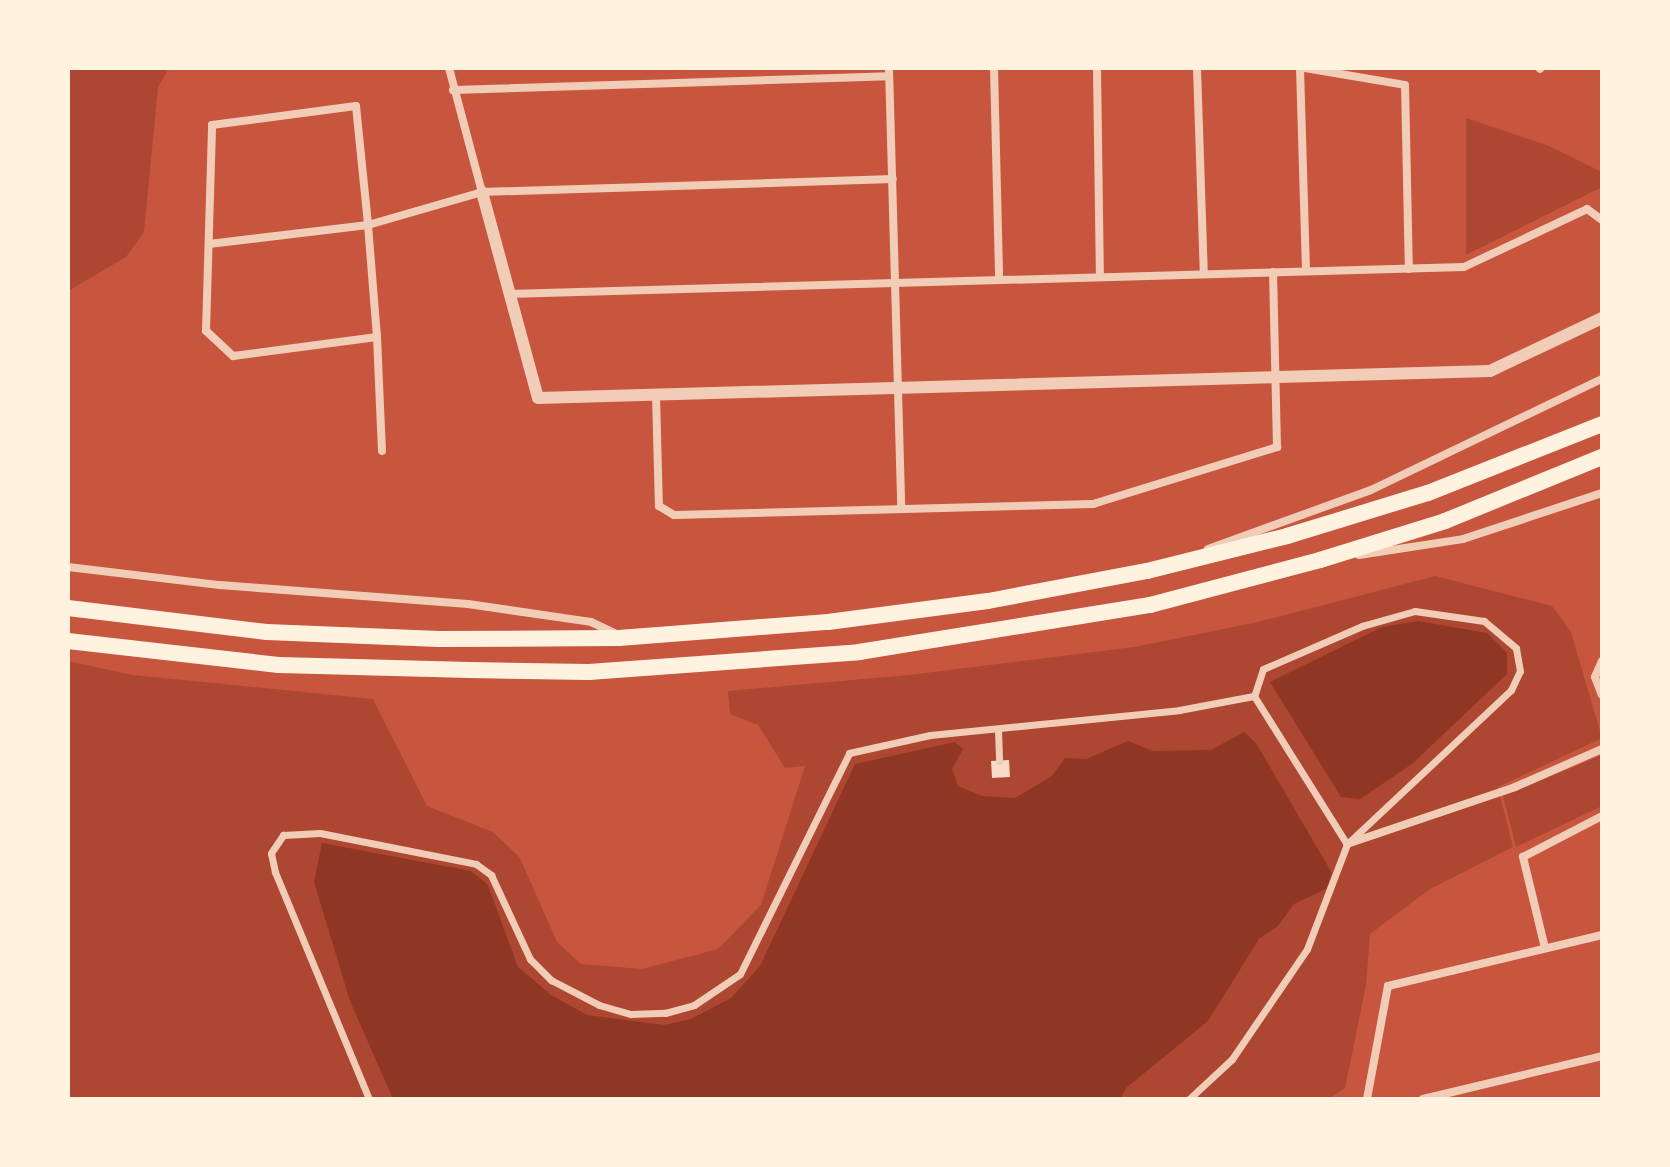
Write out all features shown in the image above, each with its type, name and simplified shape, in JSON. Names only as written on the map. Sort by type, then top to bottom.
[{"type":"highway","points":[[68,608],[267,632],[439,639],[625,638],[828,622],[988,601],[1147,571],[1428,493],[1602,424]]},
{"type":"highway","points":[[68,641],[279,665],[649,669],[859,652],[1000,632],[1150,605],[1320,560],[1445,521],[1602,457]]},
{"type":"street","points":[[449,68],[506,294],[538,398],[1490,371],[1602,318]]},
{"type":"street","points":[[994,68],[999,280]]},
{"type":"street","points":[[1097,68],[1100,277]]},
{"type":"street","points":[[1197,68],[1204,274]]},
{"type":"street","points":[[1306,271],[1302,68],[1405,85],[1409,269]]},
{"type":"street","points":[[453,90],[889,72],[901,507]]},
{"type":"street","points":[[377,337],[233,356],[206,331],[212,125],[356,106],[377,337],[382,451]]},
{"type":"street","points":[[209,244],[368,225],[482,192],[893,179]]},
{"type":"street","points":[[506,294],[1464,267],[1587,209],[1602,220]]},
{"type":"street","points":[[656,395],[659,506],[674,515],[1093,504],[1277,447],[1273,272]]},
{"type":"street","points":[[1147,571],[1371,490],[1602,379]]},
{"type":"street","points":[[1320,560],[1463,539],[1602,493]]},
{"type":"street","points":[[68,567],[220,585],[468,604],[591,622],[625,638]]},
{"type":"street","points":[[1189,1099],[1232,1059],[1307,949],[1347,844],[1511,690],[1520,671],[1516,648],[1484,621],[1415,611],[1281,659],[1263,669],[1254,696]]},
{"type":"street","points":[[1602,661],[1595,677],[1602,695]]},
{"type":"street","points":[[369,1099],[275,872],[271,853],[283,835],[320,833],[476,864],[491,875],[530,959],[551,980],[599,1005],[631,1014],[665,1013],[694,1005],[740,974],[849,753],[917,737],[1179,710],[1254,696]]},
{"type":"street","points":[[1254,696],[1347,844]]},
{"type":"street","points":[[998,729],[999,761]]},
{"type":"street","points":[[1347,844],[1515,787],[1602,749]]},
{"type":"street","points":[[1545,948],[1523,857],[1602,816]]},
{"type":"street","points":[[1367,1099],[1388,986],[1602,935]]},
{"type":"street","points":[[1423,1099],[1602,1056]]},
{"type":"shaded area","points":[[68,68],[169,68],[158,87],[144,232],[126,257],[68,291]]},
{"type":"shaded area","points":[[1466,118],[1549,146],[1602,172],[1602,187],[1466,255]]},
{"type":"shaded area","points":[[1435,576],[1552,606],[1571,632],[1602,738],[1498,787],[1513,847],[1430,889],[1370,934],[1366,985],[1345,1088],[1328,1099],[68,1099],[68,661],[133,675],[373,699],[427,806],[493,832],[520,858],[557,942],[581,964],[642,969],[718,949],[761,905],[805,766],[785,768],[758,725],[730,714],[728,691],[909,675],[1134,647],[1258,622]]},
{"type":"shaded area","points":[[1418,621],[1487,633],[1507,653],[1507,674],[1412,764],[1360,799],[1341,797],[1270,682],[1382,627]]},
{"type":"shaded area","points":[[1244,732],[1256,743],[1332,873],[1326,889],[1294,904],[1278,926],[1259,939],[1208,1021],[1126,1088],[1120,1099],[393,1099],[350,1001],[314,882],[322,843],[471,871],[488,885],[518,967],[551,995],[587,1015],[664,1025],[691,1019],[731,998],[760,966],[855,764],[955,742],[963,749],[952,769],[958,786],[982,796],[1015,798],[1052,776],[1065,758],[1086,759],[1128,741],[1153,751],[1211,750]]},
{"type":"shaded area","points":[[1602,755],[1602,806],[1516,847],[1503,796]]},
{"type":"building","points":[[1009,760],[1010,777],[992,778],[991,761]]}]
